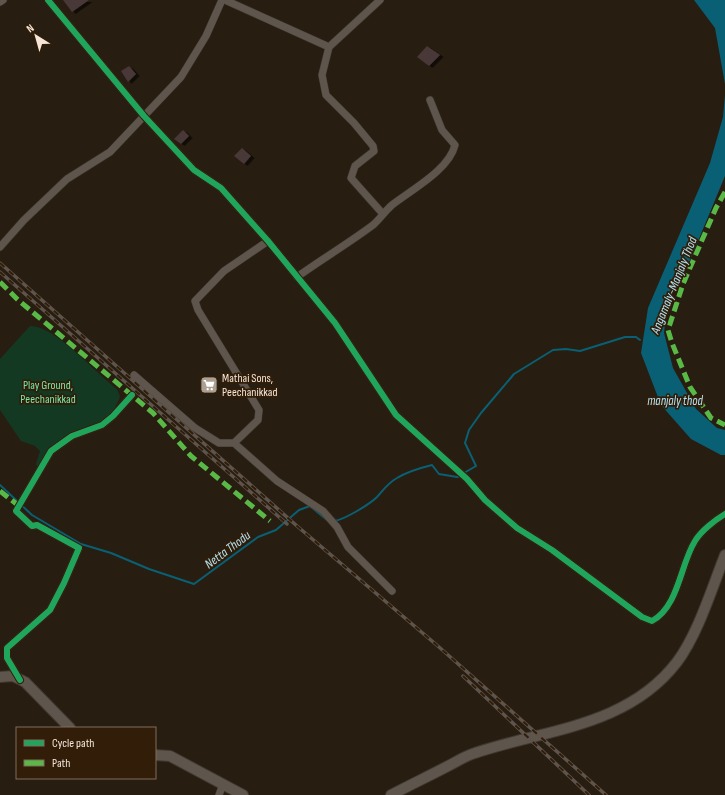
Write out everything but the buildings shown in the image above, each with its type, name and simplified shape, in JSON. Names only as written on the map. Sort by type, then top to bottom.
[{"type":"main road","points":[[391,795],[472,754],[510,742],[566,730],[610,714],[635,700],[664,678],[678,661],[691,639],[725,555]]},
{"type":"main road","points":[[0,677],[13,676],[20,680],[69,727]]},
{"type":"main road","points":[[156,755],[170,756],[243,795]]},
{"type":"street","points":[[48,0],[144,116],[194,170],[221,188],[268,240],[335,323],[396,415],[466,478],[485,500],[517,528],[552,550],[642,617],[652,622],[662,616],[678,586],[695,541],[717,519],[725,514]]},
{"type":"street","points":[[0,247],[24,220],[67,179],[110,152],[181,77],[206,36],[223,0],[329,47]]},
{"type":"street","points":[[380,0],[329,47],[322,75],[326,95],[354,123],[373,146],[374,151],[355,166],[351,178],[383,214]]},
{"type":"street","points":[[298,277],[374,224],[392,206],[437,172],[454,152],[455,145],[442,130],[430,100]]},
{"type":"street","points":[[234,443],[258,420],[259,410],[198,310],[195,302],[224,270],[268,240]]},
{"type":"street","points":[[134,375],[195,428],[219,443],[234,443],[277,481],[323,511],[338,527],[348,547],[392,591]]},
{"type":"street","points":[[20,680],[7,658],[7,648],[9,644],[50,610],[64,583],[79,548],[37,525],[32,526],[16,510],[51,451],[72,436],[102,425],[113,416],[132,395]]},
{"type":"street","points":[[218,795],[223,784]]},
{"type":"green space","name":"Play Ground, Peechanikkad","points":[[30,326],[40,328],[63,342],[117,389],[120,397],[111,416],[99,424],[72,433],[50,448],[39,469],[36,464],[40,451],[35,446],[21,441],[0,410],[0,359]]},
{"type":"water","points":[[694,0],[725,0],[725,84],[715,28]]},
{"type":"water","name":"manjaly thod","points":[[725,95],[725,176],[691,258],[667,304],[664,333],[673,368],[696,409],[717,428],[725,430],[725,455],[721,455],[691,439],[661,405],[641,353],[648,308],[710,163],[723,117]]},
{"type":"waterway","points":[[464,473],[476,466],[465,443],[469,430],[481,413],[514,374],[553,350],[566,349],[580,351],[625,337],[636,337],[640,340]]},
{"type":"waterway","name":"Netta Thodu","points":[[334,521],[350,515],[374,500],[391,482],[414,470],[432,465],[439,474],[457,477],[461,476]]},
{"type":"waterway","name":"Netta Thodu","points":[[0,485],[32,515],[81,544],[111,553],[149,569],[194,584],[258,537],[276,530],[299,510],[310,506],[327,520]]},
{"type":"railway","points":[[0,263],[297,526],[439,647],[606,795]]},
{"type":"railway","points":[[0,272],[287,524]]},
{"type":"railway","points":[[463,676],[589,795]]},
{"type":"marked path","points":[[725,192],[716,208],[683,284],[668,330],[690,387],[711,418],[725,425]]},
{"type":"marked path","points":[[0,282],[17,299],[153,413],[191,456],[270,521]]},
{"type":"marked path","points":[[0,491],[19,506]]},
{"type":"cycle path","points":[[48,0],[144,116],[194,170],[221,188],[268,241],[335,323],[396,415],[467,479],[485,500],[517,528],[552,550],[642,617],[652,621],[668,606],[674,595],[695,541],[708,526],[725,514]]},
{"type":"cycle path","points":[[20,680],[7,658],[7,648],[50,610],[64,583],[79,548],[37,525],[32,526],[16,511],[51,451],[72,436],[102,425],[113,416],[132,395]]},
{"type":"place","name":"Mathai Sons, Peechanikkad","points":[[209,385]]},
{"type":"water label","name":"Angamaly-Manjaly Thod","points":[[673,285]]}]
